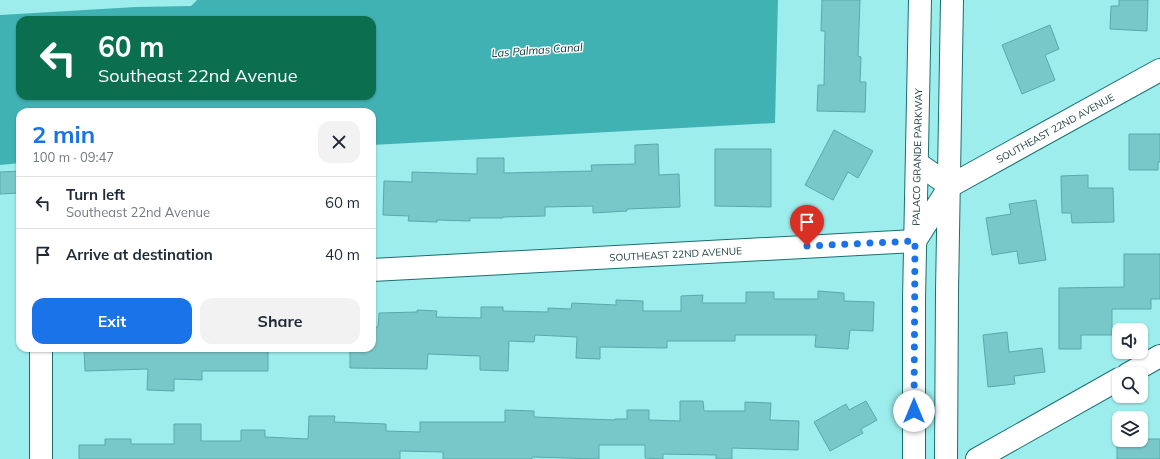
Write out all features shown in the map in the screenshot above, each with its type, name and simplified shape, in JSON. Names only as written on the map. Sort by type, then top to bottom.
[{"type":"street","name":"PALACO GRANDE PARKWAY","points":[[914,459],[915,241],[920,0]]},
{"type":"street","points":[[946,459],[952,0]]},
{"type":"street","name":"SOUTHEAST 22ND AVENUE","points":[[376,270],[915,241],[950,186],[1160,70]]},
{"type":"street","points":[[917,163],[950,186]]},
{"type":"street","points":[[41,459],[42,352]]},
{"type":"street","points":[[1140,367],[1160,356]]},
{"type":"street","points":[[977,459],[1112,383]]},
{"type":"water","name":"Las Palmas Canal","points":[[197,0],[778,0],[775,123],[376,145],[376,108],[16,108],[16,163],[0,165],[0,15],[136,7],[191,6]]},
{"type":"building","points":[[822,0],[860,0],[858,56],[861,57],[860,82],[866,82],[865,112],[817,111],[818,85],[824,85],[825,31],[821,31]]},
{"type":"building","points":[[1119,0],[1148,0],[1147,31],[1110,29],[1111,6],[1119,6]]},
{"type":"building","points":[[1050,25],[1059,49],[1045,55],[1055,80],[1022,94],[1002,45]]},
{"type":"building","points":[[834,130],[873,151],[858,178],[848,172],[833,200],[805,185]]},
{"type":"building","points":[[1129,134],[1160,134],[1160,162],[1158,162],[1158,170],[1129,170]]},
{"type":"building","points":[[658,144],[659,175],[679,174],[680,207],[627,209],[627,211],[593,213],[593,206],[545,207],[545,216],[470,218],[470,221],[437,220],[437,222],[408,221],[409,216],[383,215],[384,181],[412,182],[412,172],[477,174],[477,158],[504,158],[504,173],[592,171],[591,165],[635,164],[635,145]]},
{"type":"building","points":[[715,149],[771,149],[771,207],[715,206]]},
{"type":"building","points":[[16,171],[16,193],[0,194],[0,172]]},
{"type":"building","points":[[1088,175],[1088,188],[1113,188],[1114,222],[1072,223],[1071,213],[1062,213],[1061,176]]},
{"type":"building","points":[[1036,200],[1046,260],[1019,264],[1017,251],[992,255],[986,218],[1011,214],[1009,204]]},
{"type":"building","points":[[1124,254],[1160,254],[1160,299],[1151,299],[1151,309],[1112,309],[1112,335],[1081,335],[1081,349],[1059,349],[1059,288],[1124,287]]},
{"type":"building","points":[[818,291],[844,293],[844,301],[874,302],[873,331],[850,330],[848,349],[815,347],[816,335],[735,335],[735,341],[667,341],[667,348],[600,347],[600,359],[576,358],[577,337],[535,335],[534,342],[509,341],[508,371],[480,370],[480,356],[428,354],[427,369],[350,368],[350,352],[376,352],[376,327],[378,327],[379,313],[417,312],[417,310],[437,311],[436,317],[481,318],[481,307],[503,307],[503,311],[548,312],[548,308],[571,309],[572,303],[616,305],[616,300],[643,301],[643,311],[681,311],[681,296],[703,295],[702,303],[746,303],[746,292],[774,292],[774,299],[818,299]]},
{"type":"building","points":[[1007,332],[1009,352],[1042,348],[1045,372],[1014,376],[1015,384],[988,387],[983,335]]},
{"type":"building","points":[[84,352],[268,352],[268,371],[202,371],[202,380],[174,379],[174,391],[147,390],[148,369],[85,371]]},
{"type":"building","points":[[680,401],[703,401],[704,411],[745,411],[745,402],[771,403],[770,420],[799,421],[798,450],[732,448],[732,459],[716,459],[716,455],[663,454],[663,459],[645,458],[645,445],[599,445],[599,459],[532,457],[532,459],[443,459],[443,452],[400,451],[400,459],[79,459],[79,445],[105,445],[105,439],[131,439],[131,444],[174,444],[174,424],[201,424],[201,441],[241,441],[241,430],[265,430],[265,437],[308,439],[309,416],[335,416],[334,422],[386,424],[386,431],[420,432],[420,422],[505,422],[505,410],[534,411],[534,417],[615,420],[627,419],[627,410],[649,410],[649,420],[680,421]]},
{"type":"building","points":[[866,401],[877,420],[861,429],[863,433],[830,451],[814,422],[846,404],[849,410]]},
{"type":"building","points":[[1148,439],[1160,439],[1160,459],[1117,459],[1117,447],[1148,447]]},
{"type":"route","points":[[807,246],[915,241],[914,411]]}]
